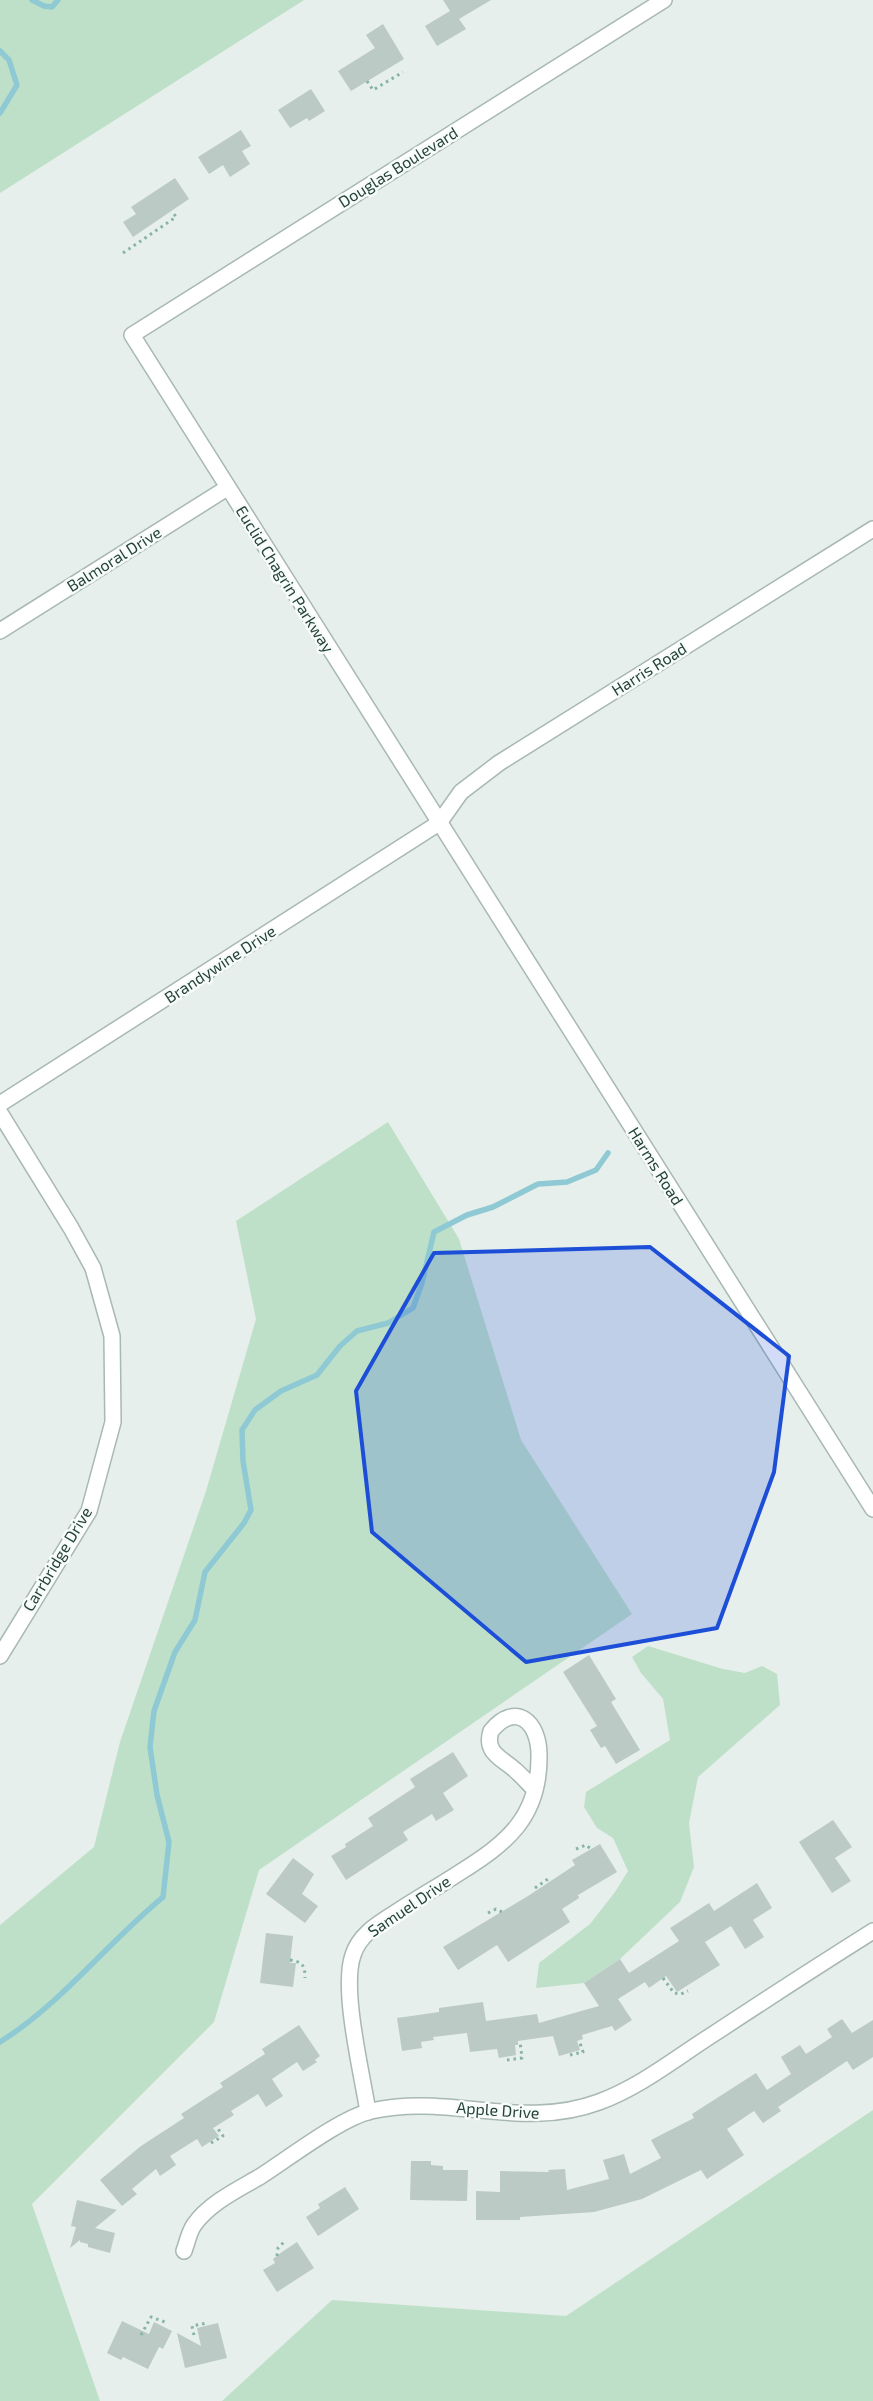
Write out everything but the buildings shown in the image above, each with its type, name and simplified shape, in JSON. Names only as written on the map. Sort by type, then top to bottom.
[{"type":"street","name":"Douglas Boulevard","points":[[132,334],[664,0]]},
{"type":"street","name":"Euclid Chagrin Parkway","points":[[132,334],[439,824]]},
{"type":"street","name":"Balmoral Drive","points":[[0,631],[227,488]]},
{"type":"street","name":"Harris Road","points":[[439,824],[461,792],[499,763],[873,529]]},
{"type":"street","name":"Brandywine Drive","points":[[0,1104],[439,824]]},
{"type":"street","name":"Harms Road","points":[[439,824],[873,1509]]},
{"type":"street","name":"Carrbridge Drive","points":[[0,1114],[72,1228],[93,1268],[112,1336],[113,1422],[89,1511],[0,1656]]},
{"type":"street","name":"Samuel Drive","points":[[368,2112],[349,1989],[350,1967],[357,1943],[375,1925],[502,1845],[517,1829],[535,1790],[539,1752],[534,1728],[526,1720],[510,1716],[491,1731],[489,1744],[498,1759],[515,1770],[535,1790]]},
{"type":"street","name":"Apple Drive","points":[[184,2251],[193,2227],[210,2209],[335,2128],[368,2112],[418,2105],[458,2107],[522,2115],[552,2114],[600,2102],[651,2074],[873,1931]]},
{"type":"path","points":[[367,81],[373,90],[403,72]]},
{"type":"path","points":[[123,253],[176,217],[172,211]]},
{"type":"path","points":[[576,1849],[586,1845],[591,1849]]},
{"type":"path","points":[[535,1888],[548,1879],[549,1881]]},
{"type":"path","points":[[488,1913],[496,1909],[502,1912]]},
{"type":"path","points":[[290,1960],[301,1962],[304,1965],[305,1978]]},
{"type":"path","points":[[663,1978],[674,1993],[678,1995],[688,1991]]},
{"type":"path","points":[[570,2055],[583,2052],[579,2040]]},
{"type":"path","points":[[507,2060],[522,2058],[520,2041]]},
{"type":"path","points":[[211,2143],[222,2136],[216,2126]]},
{"type":"path","points":[[278,2256],[278,2248],[285,2241]]},
{"type":"path","points":[[141,2335],[151,2317],[165,2322]]},
{"type":"path","points":[[194,2335],[192,2326],[206,2323]]},
{"type":"highlighted area","points":[[650,1247],[789,1356],[774,1472],[717,1628],[526,1662],[372,1532],[356,1391],[434,1253]]},
{"type":"green space","points":[[0,0],[304,0],[0,193]]},
{"type":"green space","points":[[388,1122],[459,1239],[521,1440],[632,1614],[259,1870],[214,2022],[32,2204],[100,2401],[0,2401],[0,1925],[94,1847],[120,1742],[206,1491],[256,1319],[236,1221]]},
{"type":"green space","points":[[648,1646],[723,1669],[745,1673],[762,1666],[777,1674],[780,1705],[698,1777],[689,1823],[694,1867],[680,1902],[620,1959],[584,1983],[536,1988],[539,1963],[590,1924],[615,1892],[628,1871],[613,1838],[597,1828],[584,1807],[586,1792],[670,1740],[663,1699],[641,1673],[632,1657]]},
{"type":"green space","points":[[873,2110],[873,2401],[222,2401],[332,2300],[566,2316]]},
{"type":"waterway","points":[[32,0],[44,6],[52,7],[58,0]]},
{"type":"waterway","points":[[0,51],[9,60],[17,85],[0,113]]},
{"type":"waterway","points":[[0,2042],[44,2009],[163,1897],[169,1842],[157,1795],[150,1747],[154,1711],[175,1652],[195,1620],[205,1572],[244,1523],[251,1510],[243,1461],[242,1430],[255,1410],[281,1391],[317,1375],[340,1346],[357,1331],[388,1323],[413,1308],[422,1283],[434,1232],[467,1215],[493,1207],[538,1184],[567,1182],[596,1170],[608,1153]]}]
